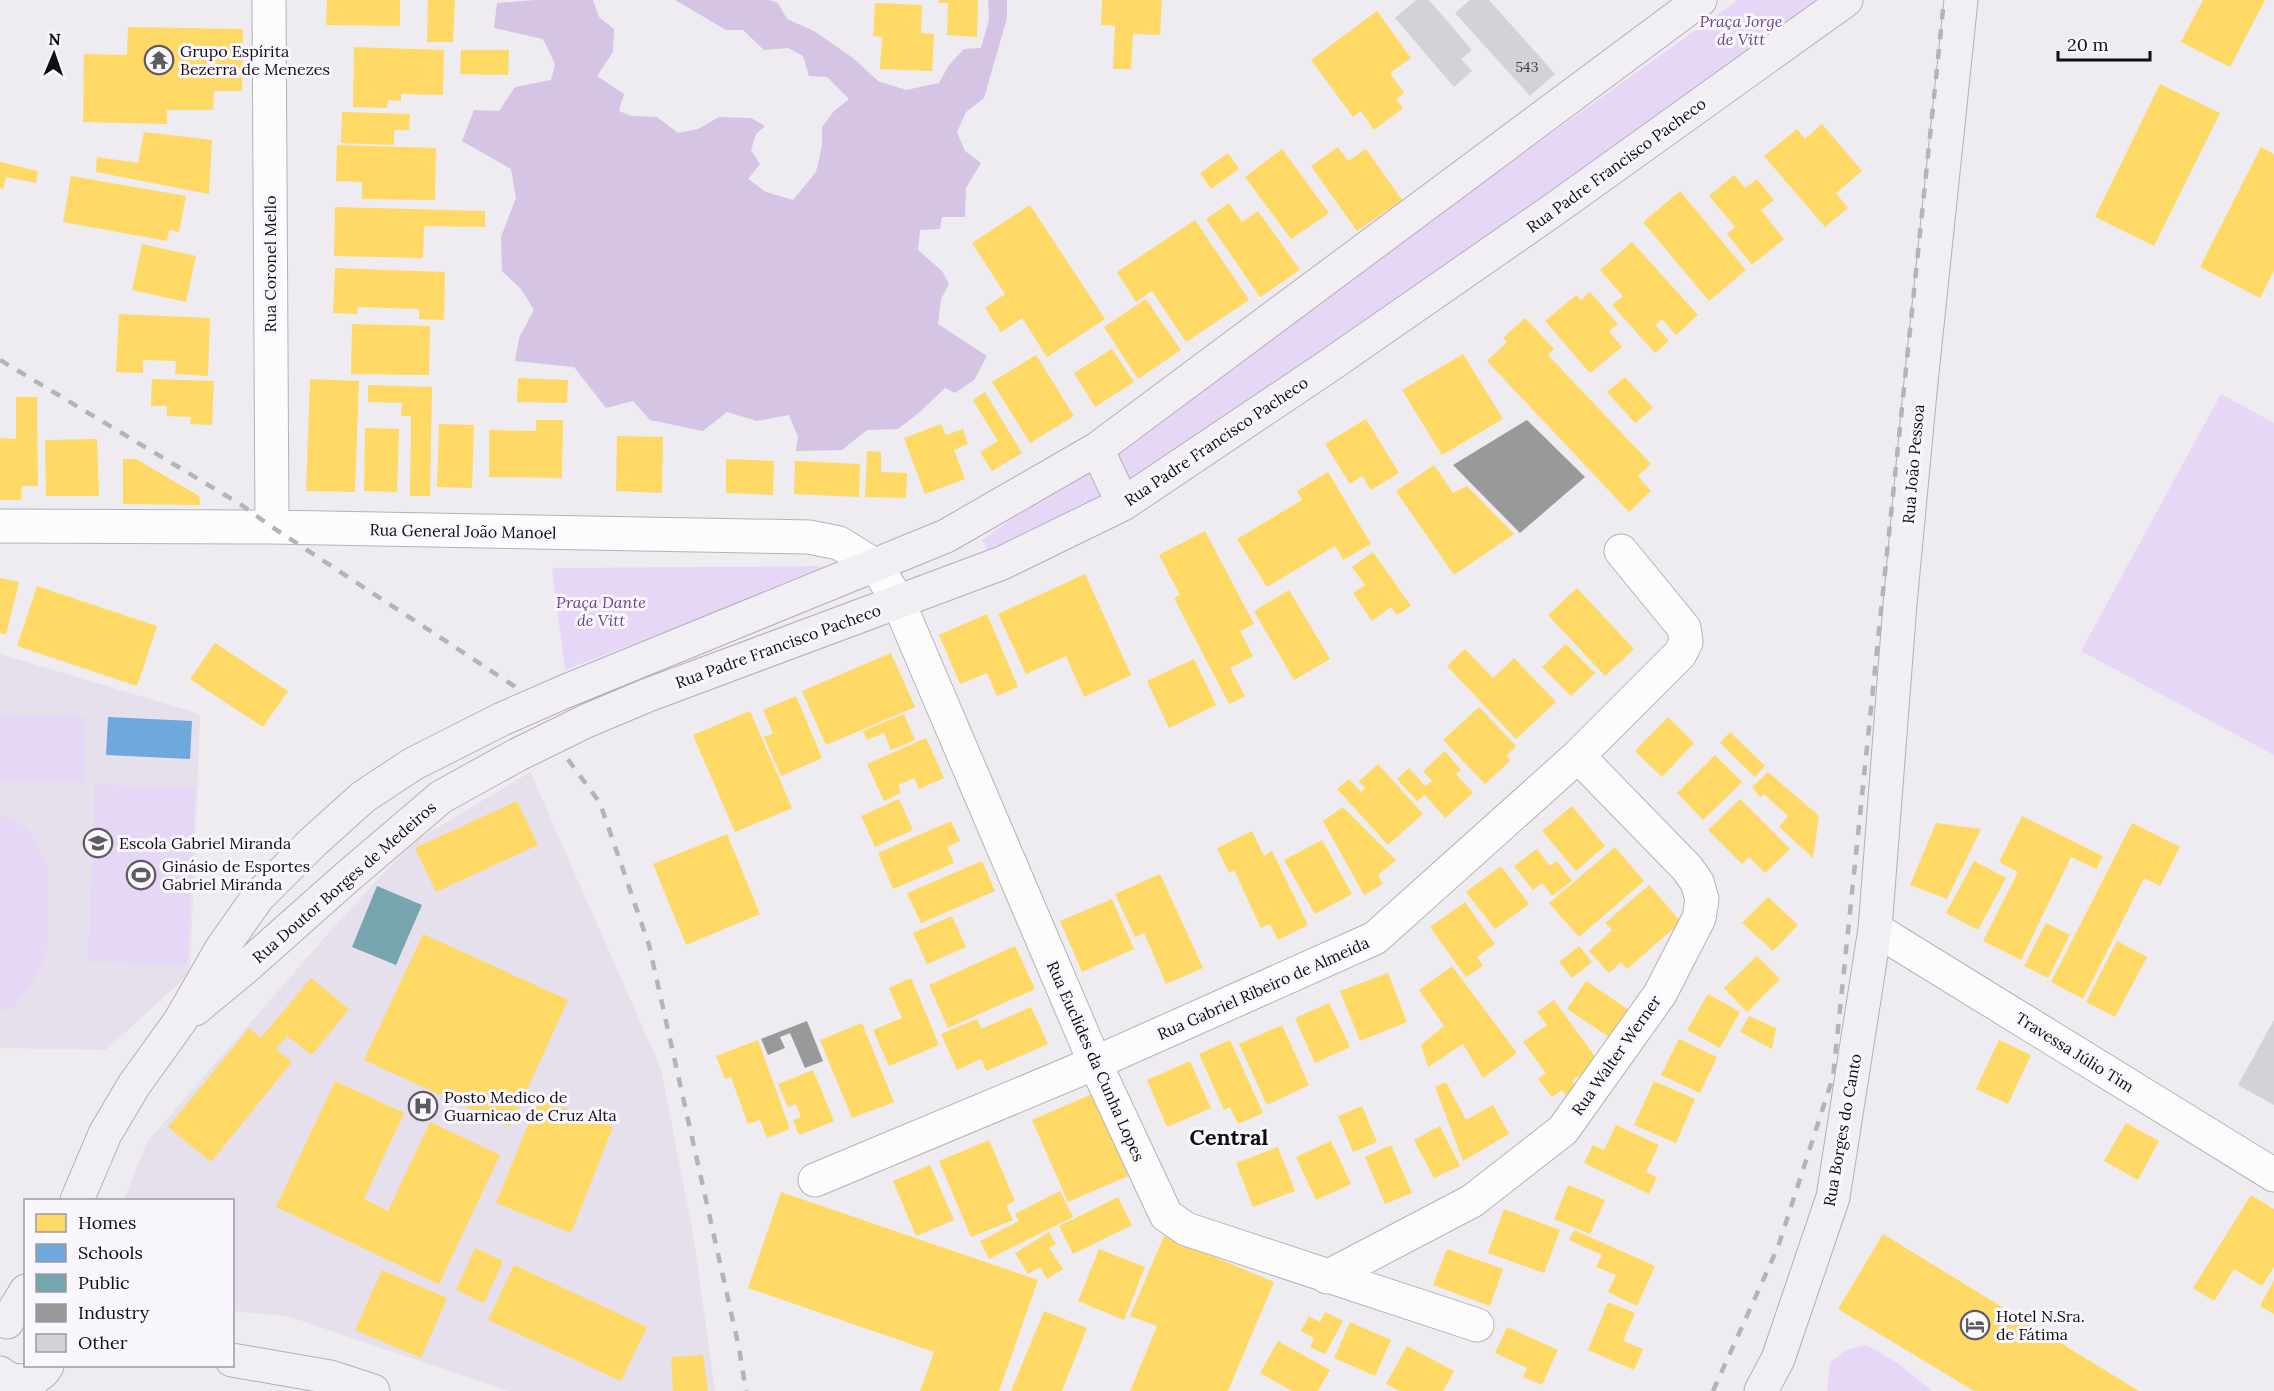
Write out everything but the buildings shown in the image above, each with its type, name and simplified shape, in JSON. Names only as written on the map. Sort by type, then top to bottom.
[{"type":"main road","name":"Rua Padre Francisco Pacheco","points":[[502,719],[946,536],[1097,449],[1700,0]]},
{"type":"main road","name":"Rua Padre Francisco Pacheco","points":[[517,755],[648,695],[1002,563],[1124,504],[1537,222],[1846,0]]},
{"type":"main road","name":"Rua João Pessoa","points":[[1875,929],[1900,604],[1961,0]]},
{"type":"main road","points":[[1097,449],[1124,504]]},
{"type":"main road","name":"Rua Doutor Borges de Medeiros","points":[[77,1199],[105,1134],[134,1085],[180,1021],[222,948],[258,897],[312,843],[363,797],[413,764],[502,719]]},
{"type":"main road","name":"Rua Doutor Borges de Medeiros","points":[[180,1021],[247,966],[441,797],[517,755]]},
{"type":"main road","points":[[413,764],[441,797]]},
{"type":"main road","name":"Rua Borges do Canto","points":[[1761,1391],[1778,1359],[1833,1197],[1875,929]]},
{"type":"main road","points":[[11,1323],[24,1295]]},
{"type":"main road","points":[[234,1360],[330,1377],[373,1391]]},
{"type":"main road","points":[[0,1373],[16,1381],[29,1380],[47,1373]]},
{"type":"street","name":"Rua Coronel Mello","points":[[269,0],[272,527]]},
{"type":"street","name":"Rua General João Manoel","points":[[0,526],[272,527],[809,537],[839,543],[876,566],[898,602]]},
{"type":"street","name":"Rua Gabriel Ribeiro de Almeida","points":[[815,1180],[1095,1063],[1375,938],[1578,756],[1680,654],[1686,642],[1684,628],[1621,551]]},
{"type":"street","name":"Rua Euclides da Cunha Lopes","points":[[898,602],[1095,1063],[1166,1215],[1186,1229],[1477,1325]]},
{"type":"street","name":"Rua Walter Werner","points":[[1327,1276],[1472,1201],[1563,1130],[1660,994],[1699,918],[1702,900],[1697,882],[1687,868],[1578,756]]},
{"type":"street","name":"Travessa Júlio Tim","points":[[1875,929],[2274,1175]]},
{"type":"shaded area","points":[[535,0],[593,0],[599,17],[614,29],[613,52],[597,76],[624,94],[619,111],[631,116],[657,117],[678,133],[698,129],[719,117],[751,118],[765,126],[756,134],[751,150],[760,164],[748,179],[766,192],[793,200],[816,172],[822,146],[822,127],[834,111],[849,99],[827,77],[809,76],[803,56],[788,48],[764,50],[743,30],[726,30],[675,0],[769,0],[778,3],[787,19],[814,31],[853,58],[878,81],[906,90],[939,83],[949,65],[964,49],[981,48],[989,19],[988,0],[1007,0],[1007,18],[984,98],[966,112],[957,132],[965,151],[981,163],[966,188],[965,217],[942,217],[940,229],[920,230],[918,250],[942,271],[949,284],[941,299],[938,324],[987,356],[974,380],[955,393],[945,388],[898,429],[867,430],[842,450],[796,451],[798,437],[789,415],[757,421],[727,412],[703,431],[650,420],[633,401],[606,408],[574,367],[515,361],[519,338],[534,310],[521,289],[502,271],[501,237],[516,198],[511,169],[462,141],[474,110],[499,111],[515,87],[551,80],[555,64],[543,39],[494,28],[497,3]]},
{"type":"shaded area","name":"Escola Gabriel Miranda","points":[[0,654],[200,714],[190,973],[106,1050],[0,1048]]},
{"type":"shaded area","name":"Posto Medico de Guarnicao de Cruz Alta","points":[[530,772],[661,1069],[694,1240],[715,1391],[509,1391],[287,1316],[234,1311],[234,1199],[124,1199],[147,1142],[332,929],[412,843]]},
{"type":"green space","name":"Praça Jorge de Vitt","points":[[1738,0],[1827,0],[1103,506],[993,560],[982,540]]},
{"type":"green space","points":[[2221,394],[2274,423],[2274,755],[2081,651]]},
{"type":"green space","name":"Praça Dante de Vitt","points":[[838,566],[565,670],[552,568]]},
{"type":"green space","points":[[0,715],[85,717],[84,782],[0,781]]},
{"type":"green space","name":"Ginásio de Esportes Gabriel Miranda","points":[[95,784],[195,789],[187,965],[88,961]]},
{"type":"green space","points":[[0,814],[29,830],[49,867],[47,951],[39,972],[14,1007],[0,1012]]},
{"type":"green space","points":[[1867,1345],[1897,1363],[1932,1391],[1827,1391],[1830,1363],[1846,1350]]},
{"type":"railway","points":[[1713,1391],[1778,1247],[1833,1077],[1944,0]]},
{"type":"railway","points":[[0,360],[240,504],[514,686],[600,803],[649,945],[739,1348],[746,1391]]},
{"type":"place","name":"Grupo Espírita Bezerra de Menezes","points":[[159,60]]},
{"type":"place","name":"Escola Gabriel Miranda","points":[[98,843]]},
{"type":"place","name":"Ginásio de Esportes Gabriel Miranda","points":[[141,875]]},
{"type":"place","name":"Posto Medico de Guarnicao de Cruz Alta","points":[[423,1106]]},
{"type":"place","name":"Hotel N.Sra. de Fátima","points":[[1975,1325]]},
{"type":"district","name":"Central","points":[[1229,1137]]}]
